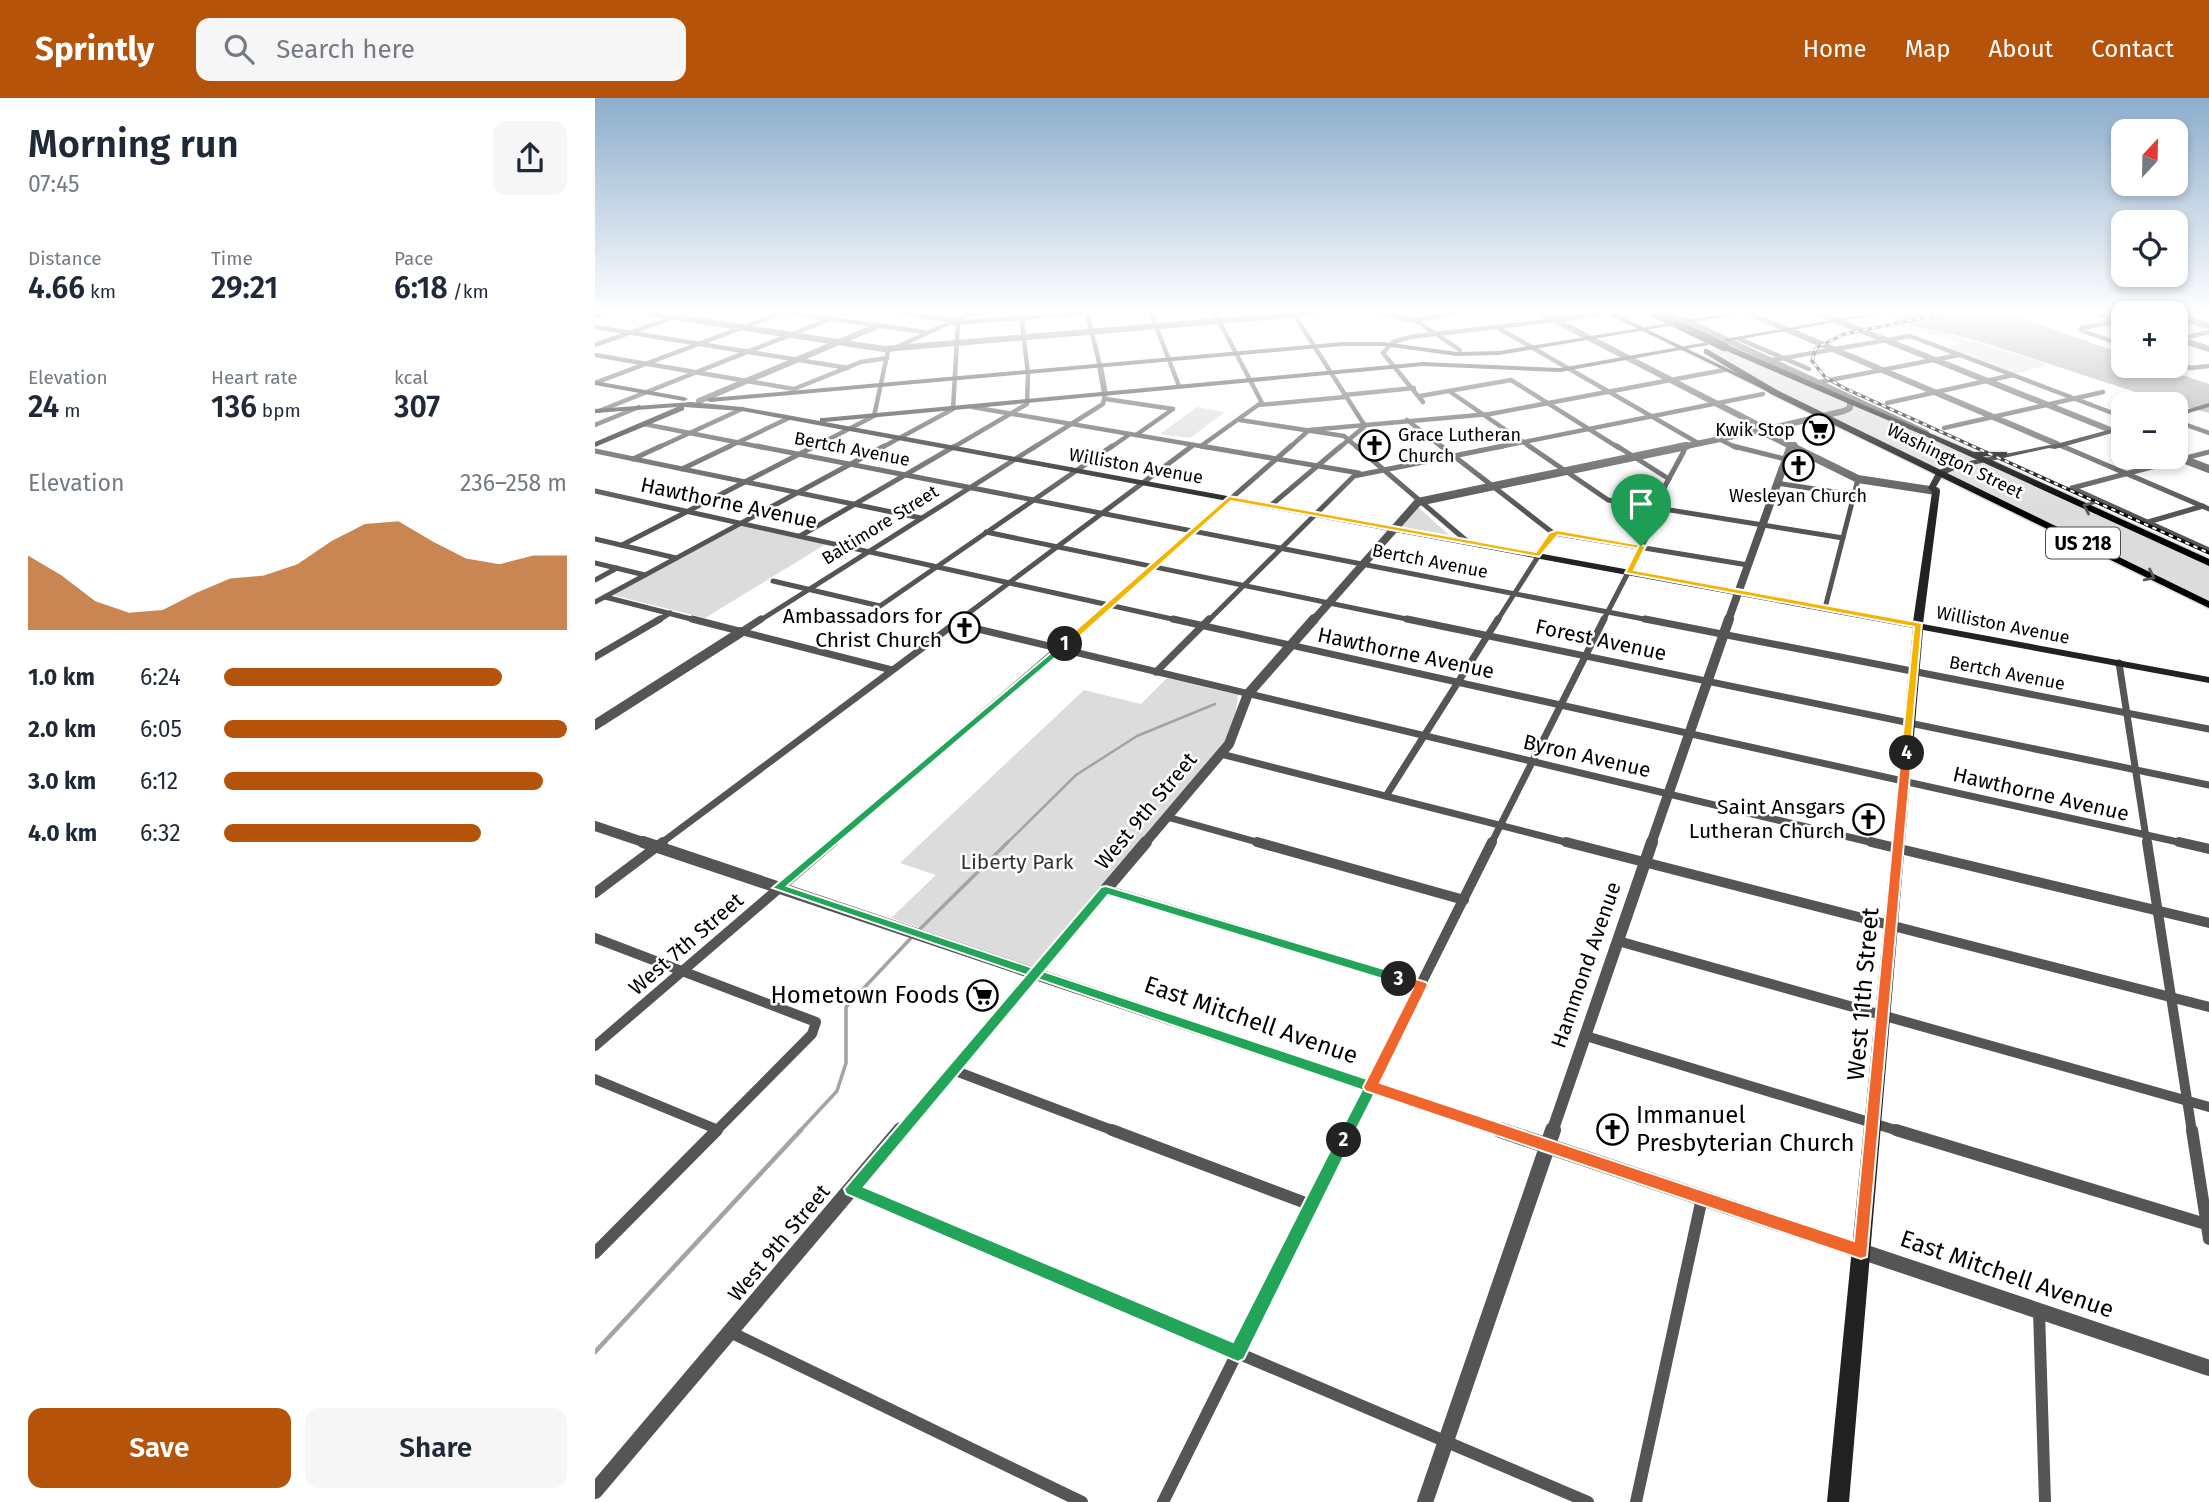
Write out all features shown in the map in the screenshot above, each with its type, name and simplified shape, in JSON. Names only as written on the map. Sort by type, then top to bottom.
[{"type":"highway","name":"US 218","points":[[1747,379],[1768,393]]},
{"type":"highway","name":"US 218","points":[[1801,379],[1926,433]]},
{"type":"highway","name":"Washington Street","points":[[1768,393],[1822,416],[2209,605]]},
{"type":"highway","name":"Washington Street","points":[[1926,433],[2209,563]]},
{"type":"highway","points":[[1960,448],[2004,454]]},
{"type":"main road","points":[[639,407],[959,379]]},
{"type":"main road","points":[[789,418],[874,416],[1269,379]]},
{"type":"main road","name":"Washington Street","points":[[1740,379],[1768,393]]},
{"type":"main road","points":[[595,383],[695,402]]},
{"type":"main road","points":[[718,406],[715,403],[718,401],[737,397]]},
{"type":"main road","points":[[597,411],[695,402]]},
{"type":"main road","points":[[595,448],[695,402]]},
{"type":"main road","name":"Williston Avenue","points":[[695,402],[1629,571],[2209,680]]},
{"type":"main road","points":[[664,405],[677,407],[668,414]]},
{"type":"main road","points":[[2188,411],[2209,405]]},
{"type":"main road","points":[[1940,473],[2111,430]]},
{"type":"main road","points":[[1936,491],[1965,471],[2004,454],[2057,444]]},
{"type":"main road","name":"West 11th Street","points":[[1839,1502],[1918,625],[1936,491],[1933,488],[1940,473]]},
{"type":"street","points":[[597,411],[678,379]]},
{"type":"street","points":[[732,379],[791,389],[804,388],[825,379]]},
{"type":"street","points":[[695,402],[752,379]]},
{"type":"street","points":[[622,545],[874,416],[882,379]]},
{"type":"street","points":[[595,602],[953,409],[954,379]]},
{"type":"street","points":[[800,536],[1029,401],[1028,379]]},
{"type":"street","points":[[773,581],[880,606],[1077,471],[1173,410],[1105,396],[1102,379]]},
{"type":"street","points":[[1176,379],[1179,386]]},
{"type":"street","points":[[1271,506],[1365,426],[1334,379]]},
{"type":"street","points":[[1405,379],[1423,402]]},
{"type":"street","points":[[1586,379],[1699,443]]},
{"type":"street","points":[[1665,379],[1858,479],[1936,491]]},
{"type":"street","points":[[1308,430],[1363,423],[1483,415],[1676,379]]},
{"type":"street","name":"Washington Street","points":[[1812,379],[1926,433]]},
{"type":"street","points":[[1820,382],[1838,379]]},
{"type":"street","points":[[1903,379],[2207,507]]},
{"type":"street","points":[[1981,379],[2111,430]]},
{"type":"street","points":[[1887,403],[1998,379]]},
{"type":"street","points":[[2022,379],[2111,412]]},
{"type":"street","points":[[1201,446],[1262,402],[1252,380]]},
{"type":"street","points":[[1420,396],[1511,380],[1669,479]]},
{"type":"street","points":[[1258,405],[1414,388]]},
{"type":"street","points":[[1449,391],[1608,500],[1843,538]]},
{"type":"street","points":[[1944,428],[2103,392]]},
{"type":"street","points":[[1156,672],[1354,476],[1768,393]]},
{"type":"street","name":"Baltimore Street","points":[[595,724],[1071,424],[1105,396]]},
{"type":"street","name":"West 9th Street","points":[[595,1491],[1221,754],[1238,732],[1240,709],[1248,694],[1392,528],[1421,502],[1849,410],[1850,401]]},
{"type":"street","points":[[595,425],[639,407]]},
{"type":"street","points":[[972,407],[1366,474]]},
{"type":"street","points":[[633,459],[742,410]]},
{"type":"street","points":[[682,469],[789,418]]},
{"type":"street","points":[[1240,420],[1344,436],[1468,542]]},
{"type":"street","points":[[1407,420],[1553,533],[1748,565]]},
{"type":"street","name":"Bertch Avenue","points":[[644,424],[2209,729]]},
{"type":"street","points":[[2188,426],[2209,433]]},
{"type":"street","name":"West 7th Street","points":[[595,1046],[1110,605],[1308,430]]},
{"type":"street","points":[[1719,439],[1741,450],[1785,459]]},
{"type":"street","points":[[595,893],[1193,445]]},
{"type":"street","points":[[1653,508],[1684,452],[1679,446]]},
{"type":"street","name":"Hammond Avenue","points":[[1425,1502],[1761,525],[1785,459],[1790,448],[1794,446]]},
{"type":"street","points":[[595,448],[633,459],[921,518]]},
{"type":"street","points":[[2188,456],[2209,452]]},
{"type":"street","points":[[2188,461],[2209,469]]},
{"type":"street","points":[[2142,469],[2072,488],[2209,550]]},
{"type":"street","points":[[1825,608],[1858,479]]},
{"type":"street","points":[[1777,483],[1854,495]]},
{"type":"street","name":"Hawthorne Avenue","points":[[595,491],[2209,849]]},
{"type":"street","points":[[2148,523],[2207,507]]},
{"type":"street","points":[[1163,1502],[1585,655],[1661,509]]},
{"type":"street","name":"Forest Avenue","points":[[986,533],[1245,584],[2209,785]]},
{"type":"street","points":[[1386,796],[1553,533]]},
{"type":"street","points":[[597,541],[676,558]]},
{"type":"street","points":[[595,563],[645,575]]},
{"type":"street","points":[[595,580],[617,568]]},
{"type":"street","points":[[605,597],[892,670]]},
{"type":"street","points":[[595,657],[670,613]]},
{"type":"street","name":"Byron Avenue","points":[[957,624],[2209,923]]},
{"type":"street","points":[[2119,663],[2209,1238]]},
{"type":"street","points":[[1221,754],[2209,1007]]},
{"type":"street","points":[[1167,817],[1464,900]]},
{"type":"street","name":"East Mitchell Avenue","points":[[595,826],[2209,1368]]},
{"type":"street","points":[[1106,890],[1421,985]]},
{"type":"street","points":[[595,938],[816,1023],[812,1034],[595,1252]]},
{"type":"street","points":[[1618,942],[2209,1107]]},
{"type":"street","points":[[1586,1036],[2208,1225]]},
{"type":"street","points":[[953,1070],[1311,1205]]},
{"type":"street","points":[[595,1079],[716,1129]]},
{"type":"street","points":[[852,1189],[1588,1502]]},
{"type":"street","points":[[1636,1502],[1702,1198]]},
{"type":"street","points":[[2039,1311],[2045,1502]]},
{"type":"street","points":[[730,1332],[1082,1502]]},
{"type":"green space","points":[[1752,379],[1799,379],[2209,563],[2209,604],[1774,392]]},
{"type":"green space","points":[[1197,407],[1225,412],[1190,438],[1160,434]]},
{"type":"green space","points":[[1418,507],[1449,535],[1401,527]]},
{"type":"green space","points":[[740,526],[826,544],[705,618],[612,595]]},
{"type":"green space","name":"Liberty Park","points":[[1167,678],[1238,695],[1234,724],[1225,742],[1032,967],[891,918],[936,875],[900,863],[1084,690],[1141,704]]},
{"type":"shaded area","points":[[2093,379],[2192,379],[2209,384],[2209,413],[2188,407],[2188,392],[2136,392]]},
{"type":"waterway","points":[[1006,844],[1076,775],[1137,736],[1215,704]]},
{"type":"waterway","points":[[919,930],[1008,842]]},
{"type":"waterway","points":[[799,1132],[837,1091],[846,1063],[846,1007],[911,938]]},
{"type":"waterway","points":[[595,1352],[801,1130]]},
{"type":"railway","points":[[1828,379],[2209,553]]},
{"type":"place","name":"Kwik Stop","points":[[1818,430]]},
{"type":"place","name":"Grace Lutheran Church","points":[[1375,445]]},
{"type":"place","name":"Wesleyan Church","points":[[1798,465]]},
{"type":"place","name":"Ambassadors for Christ Church","points":[[965,628]]},
{"type":"place","name":"Saint Ansgars Lutheran Church","points":[[1868,819]]},
{"type":"place","name":"Hometown Foods","points":[[982,995]]},
{"type":"place","name":"Immanuel Presbyterian Church","points":[[1613,1129]]},
{"type":"route","points":[[1641,546],[1557,532],[1553,533],[1539,555],[1229,499],[1155,566],[778,888],[1035,974],[1043,976],[1371,1087],[1238,1353],[852,1189],[969,1051],[1028,982],[1035,974],[1042,966],[1106,890],[1421,985],[1371,1087],[1861,1251],[1918,625],[1629,571],[1641,546]]}]
